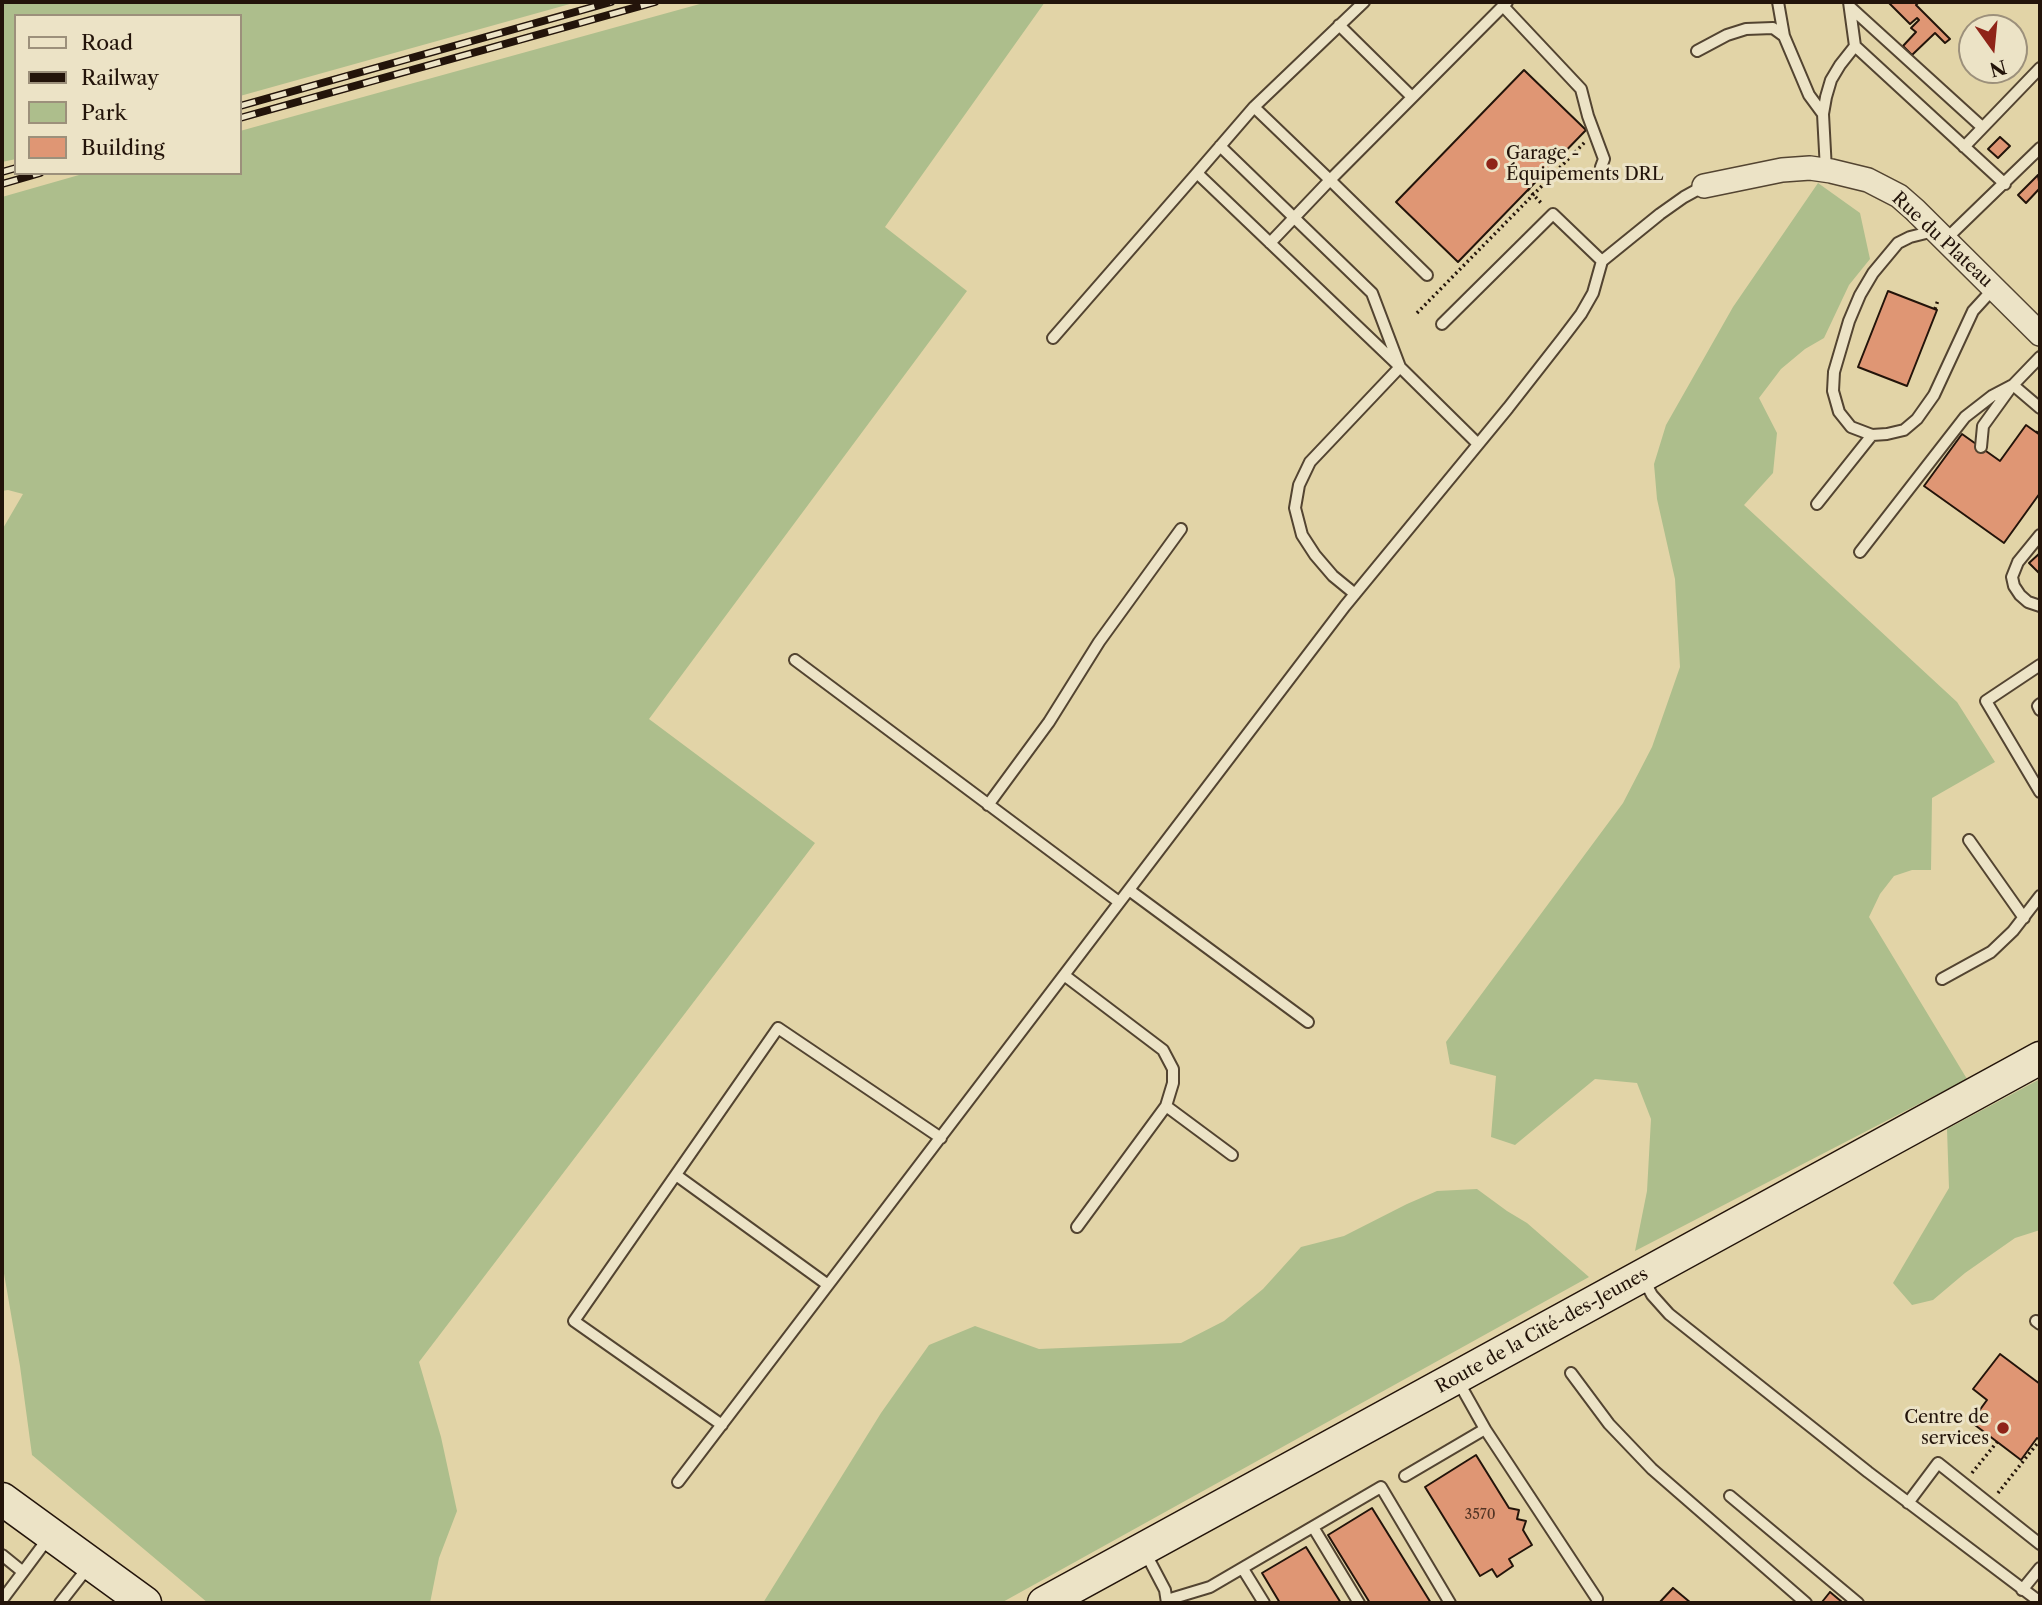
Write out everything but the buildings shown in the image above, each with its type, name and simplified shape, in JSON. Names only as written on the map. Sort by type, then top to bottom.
[{"type":"main road","name":"Route de la Cité-des-Jeunes","points":[[1044,1603],[2040,1058]]},
{"type":"main road","points":[[2,1499],[145,1603]]},
{"type":"street","name":"Rue du Plateau","points":[[1704,186],[1782,170],[1826,170],[1851,175],[1883,187],[1899,197],[1938,233],[2040,334]]},
{"type":"lane","points":[[1053,338],[1254,107],[1364,2]]},
{"type":"lane","points":[[1778,2],[1784,36],[1809,95],[1823,114]]},
{"type":"lane","points":[[1270,243],[1505,4],[1581,89],[1604,159],[1601,167]]},
{"type":"lane","points":[[1849,4],[1856,46],[2005,184]]},
{"type":"lane","points":[[1849,4],[1982,127]]},
{"type":"lane","points":[[1339,25],[1412,97]]},
{"type":"lane","points":[[1697,51],[1727,35],[1746,29],[1773,29],[1784,36]]},
{"type":"lane","points":[[1826,170],[1823,114],[1831,80],[1856,46]]},
{"type":"lane","points":[[1964,147],[2040,68]]},
{"type":"lane","points":[[1254,107],[1427,275]]},
{"type":"lane","points":[[1220,146],[1372,293],[1400,366]]},
{"type":"lane","points":[[1994,288],[1973,311],[1926,409],[1904,430],[1886,435],[1872,435],[1851,427],[1839,412],[1833,391],[1834,372],[1840,347],[1860,295],[1874,273],[1898,243],[1926,233],[1938,233],[2005,184],[2040,148]]},
{"type":"lane","points":[[1197,173],[1478,444]]},
{"type":"lane","points":[[678,1482],[1355,594],[1581,314],[1592,293],[1602,261],[1668,208],[1704,186]]},
{"type":"lane","points":[[1441,324],[1553,214],[1602,261]]},
{"type":"lane","points":[[1981,447],[1983,426],[2013,385],[2040,357]]},
{"type":"lane","points":[[1355,594],[1333,576],[1315,555],[1303,535],[1295,508],[1299,485],[1310,462],[1400,366]]},
{"type":"lane","points":[[2013,385],[2040,408]]},
{"type":"lane","points":[[1860,552],[1965,417],[1992,396],[2013,385]]},
{"type":"lane","points":[[1817,503],[1872,435]]},
{"type":"lane","points":[[988,805],[1049,722],[1099,642],[1181,529]]},
{"type":"lane","points":[[2040,535],[2018,562],[2012,577],[2020,595],[2028,602],[2040,606]]},
{"type":"lane","points":[[795,660],[1119,902]]},
{"type":"lane","points":[[2040,665],[1986,701],[2040,792]]},
{"type":"lane","points":[[1969,840],[2024,918]]},
{"type":"lane","points":[[1129,890],[1308,1022]]},
{"type":"lane","points":[[1942,979],[1991,953],[2024,918],[2040,895]]},
{"type":"lane","points":[[1064,975],[1163,1050],[1173,1069],[1173,1083],[1166,1106],[1077,1227]]},
{"type":"lane","points":[[722,1425],[574,1321],[779,1028],[940,1138]]},
{"type":"lane","points":[[1166,1106],[1232,1155]]},
{"type":"lane","points":[[676,1175],[828,1285]]},
{"type":"lane","points":[[1642,1276],[1652,1295],[1669,1314],[1908,1503],[2040,1602]]},
{"type":"lane","points":[[1571,1373],[1609,1424],[1651,1469],[1806,1603]]},
{"type":"lane","points":[[1456,1377],[1485,1429],[1597,1600]]},
{"type":"lane","points":[[1405,1476],[1485,1429]]},
{"type":"lane","points":[[1908,1503],[1938,1463],[2040,1544]]},
{"type":"lane","points":[[1143,1550],[1165,1590],[1167,1602],[1182,1600],[1243,1569],[1381,1487],[1450,1603]]},
{"type":"lane","points":[[1730,1496],[1858,1603]]},
{"type":"lane","points":[[1313,1527],[1359,1603]]},
{"type":"lane","points":[[2,1600],[51,1535]]},
{"type":"lane","points":[[2,1555],[23,1572]]},
{"type":"lane","points":[[61,1603],[91,1564]]},
{"type":"lane","points":[[2022,1590],[2040,1568]]},
{"type":"lane","points":[[1243,1569],[1264,1603]]},
{"type":"path","points":[[1417,313],[1588,139]]},
{"type":"path","points":[[1528,190],[1532,195]]},
{"type":"path","points":[[1935,309],[1938,300]]},
{"type":"path","points":[[2037,433],[2040,428]]},
{"type":"path","points":[[2004,1484],[2040,1440]]},
{"type":"path","points":[[1978,1465],[1997,1442]]},
{"type":"green space","points":[[2,2],[577,2],[242,95],[242,14],[14,14],[14,159],[2,162]]},
{"type":"green space","points":[[707,2],[1045,2],[885,227],[967,291],[649,719],[815,843],[419,1362],[441,1437],[457,1511],[439,1558],[430,1603],[208,1603],[32,1455],[2,1262],[2,530],[23,494],[2,491],[2,197],[79,175],[242,175],[242,130]]},
{"type":"green space","points":[[1818,183],[1860,213],[1870,259],[1849,285],[1824,338],[1805,349],[1781,369],[1759,398],[1777,433],[1773,473],[1744,505],[1957,702],[1995,762],[1932,798],[1931,870],[1912,870],[1894,876],[1880,894],[1869,917],[1967,1079],[1635,1251],[1647,1191],[1651,1119],[1637,1083],[1595,1079],[1515,1145],[1491,1137],[1496,1076],[1450,1064],[1446,1042],[1623,803],[1652,747],[1680,667],[1675,579],[1657,499],[1654,464],[1666,425],[1733,307]]},
{"type":"green space","points":[[2040,1079],[2040,1230],[2015,1238],[1965,1273],[1933,1300],[1912,1305],[1893,1283],[1949,1188],[1947,1129]]},
{"type":"green space","points":[[1477,1189],[1527,1223],[1589,1277],[1001,1603],[763,1603],[881,1413],[929,1345],[975,1326],[1039,1349],[1181,1343],[1224,1321],[1263,1289],[1301,1247],[1344,1236],[1437,1191]]},
{"type":"railway","points":[[242,105],[611,2]]},
{"type":"railway","points":[[242,117],[655,2]]},
{"type":"railway","points":[[2,172],[14,169]]},
{"type":"railway","points":[[2,184],[33,175]]},
{"type":"place","name":"Garage - Équipements DRL","points":[[1492,164]]},
{"type":"place","name":"Centre de services","points":[[2003,1428]]}]
